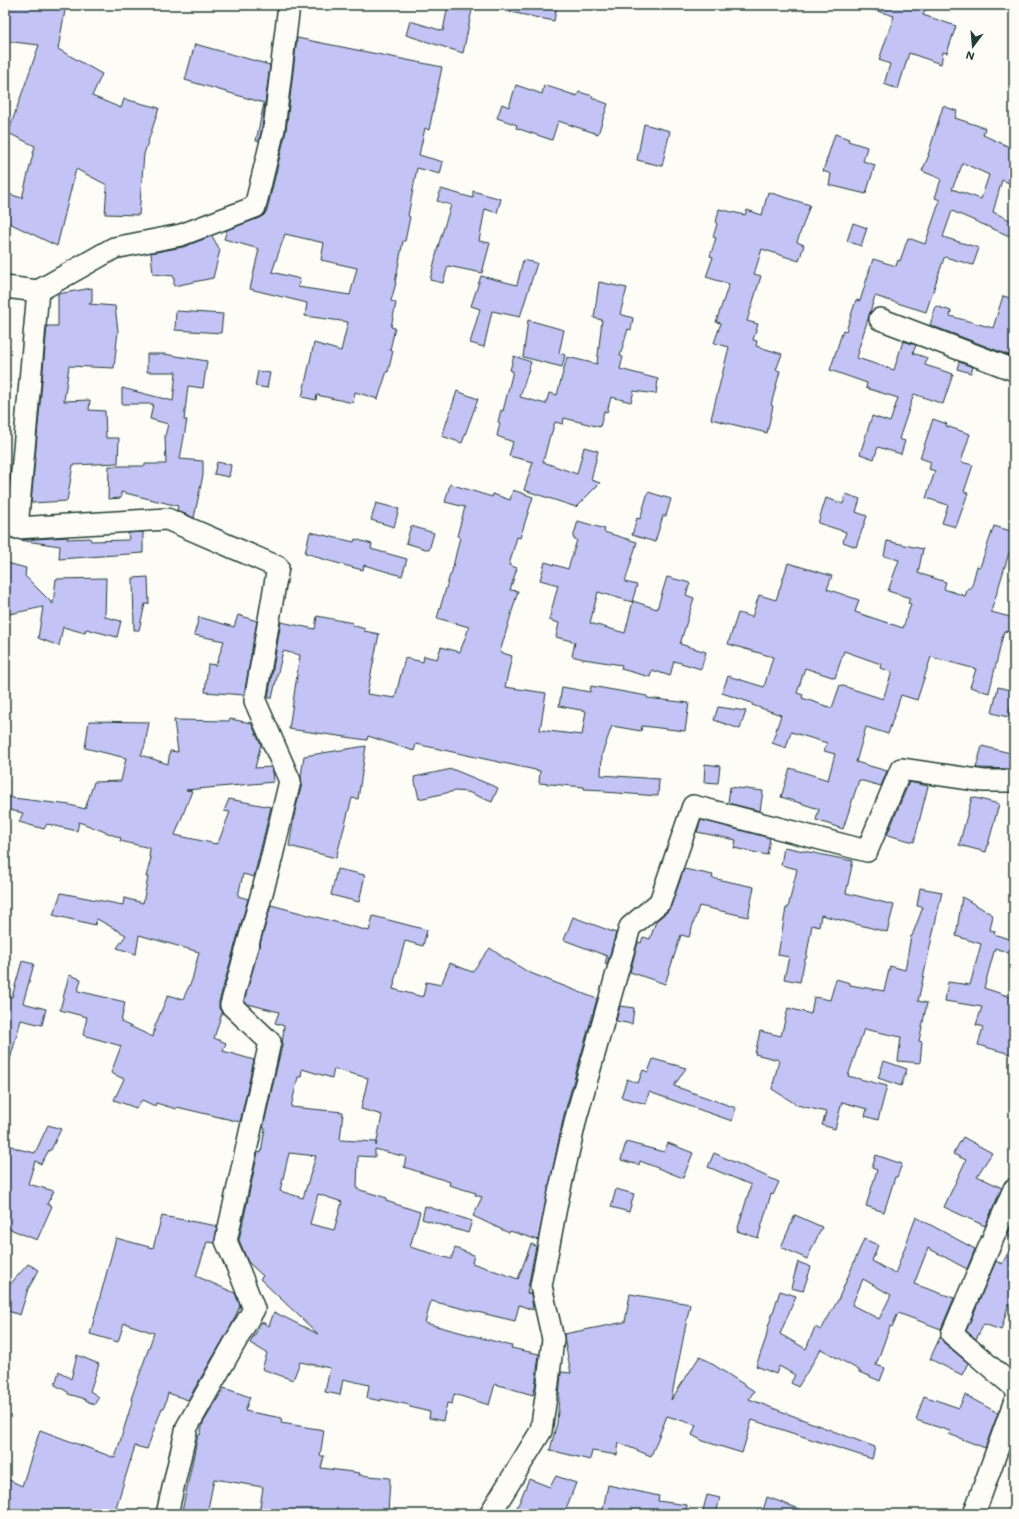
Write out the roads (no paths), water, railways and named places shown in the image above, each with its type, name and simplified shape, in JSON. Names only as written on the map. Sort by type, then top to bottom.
[{"type":"street","points":[[5,287],[38,291],[114,248],[181,235],[255,207],[274,129],[289,5]]},
{"type":"street","points":[[38,291],[11,528],[167,519],[278,567],[255,701],[290,781],[270,864],[231,1005],[270,1042],[226,1242],[240,1272],[254,1309],[187,1427],[167,1514]]},
{"type":"street","points":[[880,319],[1014,370]]},
{"type":"street","points":[[490,1514],[541,1431],[548,1383],[552,1339],[541,1286],[557,1202],[576,1118],[630,927],[660,902],[693,806],[867,851],[901,769],[984,781],[1014,781]]},
{"type":"street","points":[[1014,1190],[952,1334],[1014,1387]]},
{"type":"street","points":[[974,1514],[1014,1403]]}]
